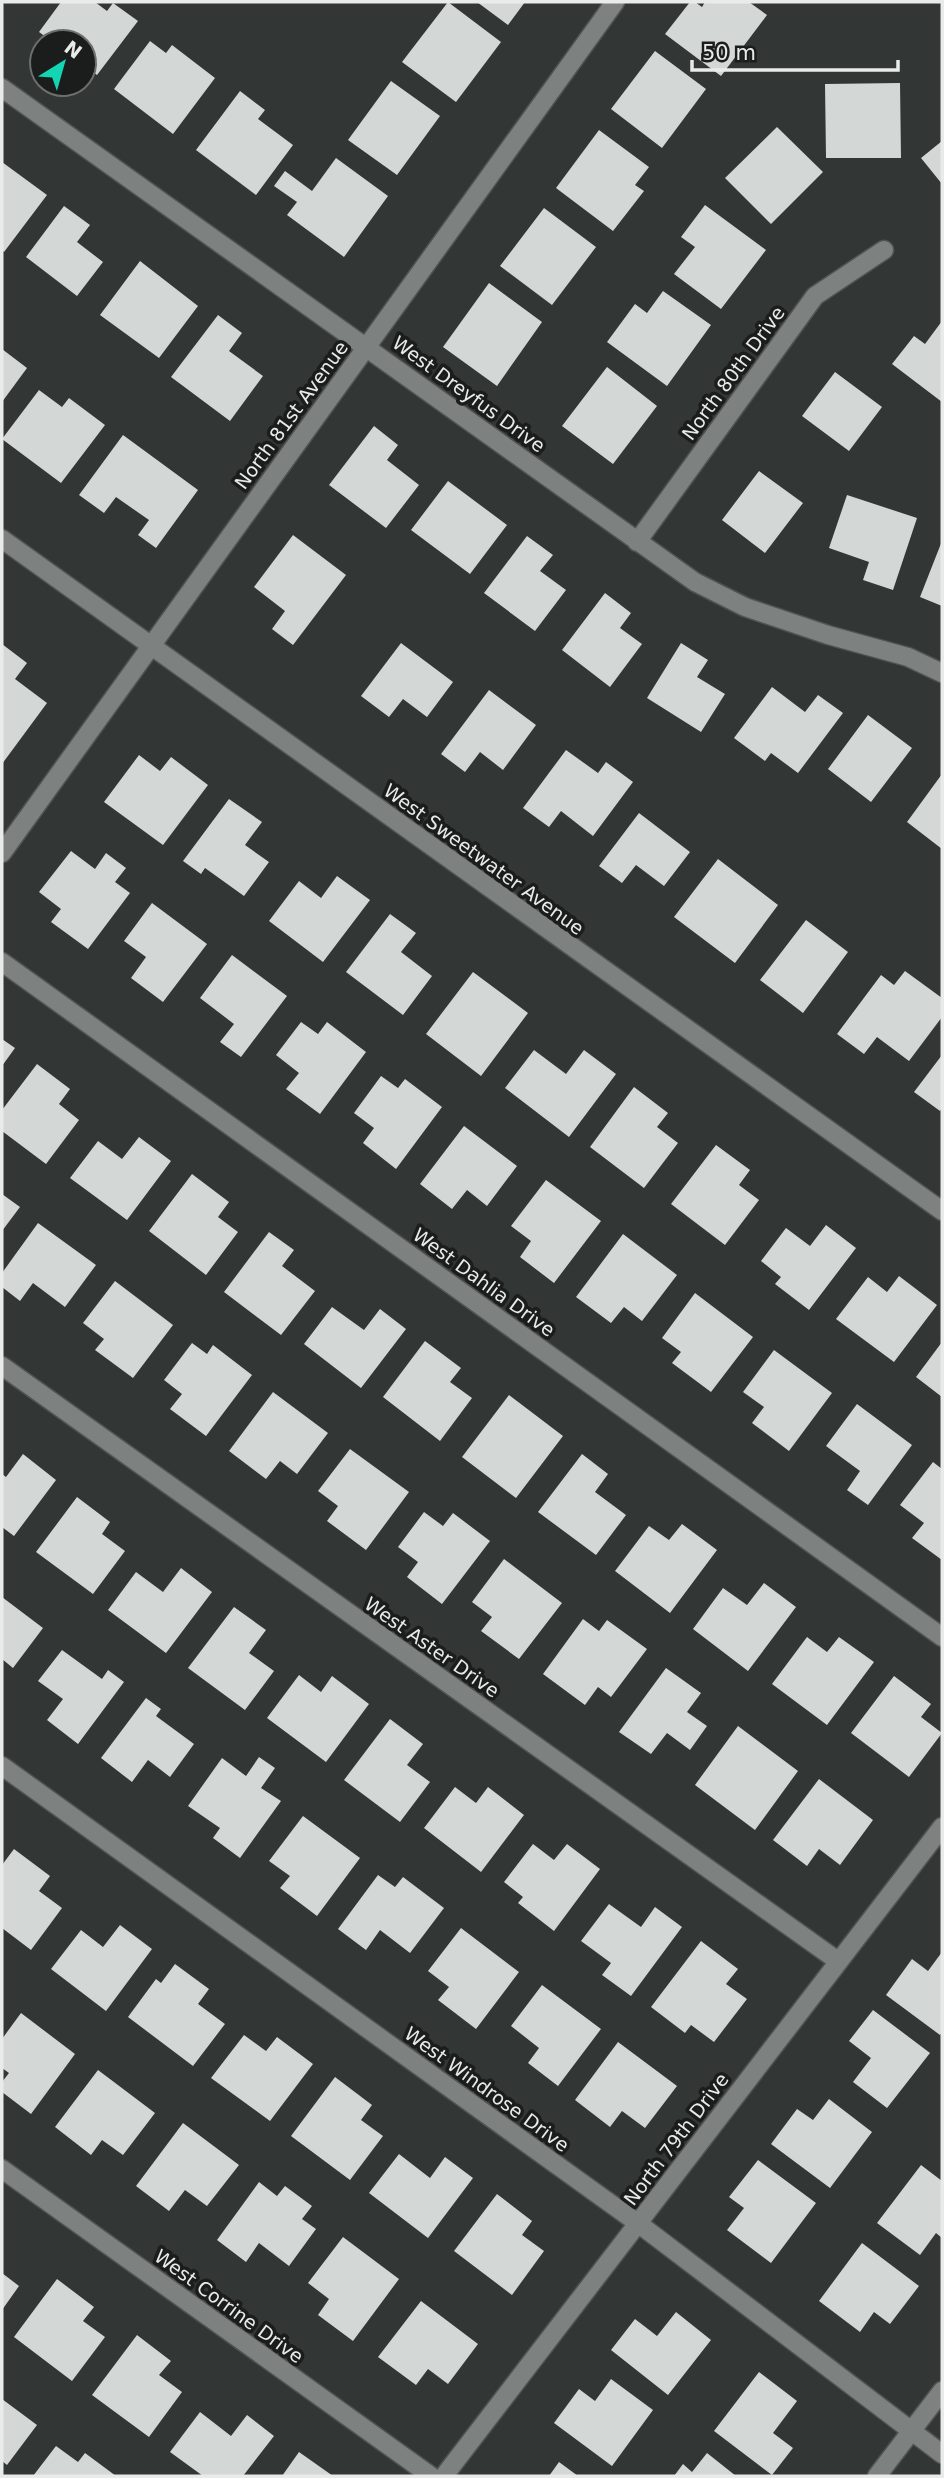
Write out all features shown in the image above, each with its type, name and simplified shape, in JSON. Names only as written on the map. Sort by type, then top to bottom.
[{"type":"street","name":"North 81st Avenue","points":[[2,853],[615,2]]},
{"type":"street","name":"West Dreyfus Drive","points":[[2,88],[695,582],[746,607],[828,635],[908,657],[942,673]]},
{"type":"street","name":"North 80th Drive","points":[[637,542],[815,296],[884,250]]},
{"type":"street","name":"West Sweetwater Avenue","points":[[2,539],[942,1212]]},
{"type":"street","name":"West Dahlia Drive","points":[[2,962],[942,1637]]},
{"type":"street","name":"West Aster Drive","points":[[2,1366],[838,1961]]},
{"type":"street","name":"West Windrose Drive","points":[[2,1766],[639,2224],[942,2454]]},
{"type":"street","name":"North 79th Drive","points":[[444,2476],[942,1827]]},
{"type":"street","name":"West Corrine Drive","points":[[2,2169],[431,2476]]},
{"type":"street","points":[[877,2476],[942,2391]]},
{"type":"building","points":[[61,2],[95,2],[107,11],[113,3],[138,21],[98,74],[98,28],[42,28]]},
{"type":"building","points":[[448,2],[501,42],[456,102],[402,62]]},
{"type":"building","points":[[477,2],[525,2],[508,25]]},
{"type":"building","points":[[690,2],[702,7],[705,2],[749,2],[767,15],[721,76],[665,34]]},
{"type":"building","points":[[150,41],[166,53],[172,45],[215,78],[173,134],[114,89]]},
{"type":"building","points":[[655,51],[706,89],[662,148],[611,109]]},
{"type":"building","points":[[391,81],[440,116],[397,175],[348,140]]},
{"type":"building","points":[[900,83],[901,158],[826,158],[825,84]]},
{"type":"building","points":[[240,91],[265,110],[258,119],[293,145],[256,195],[196,150]]},
{"type":"building","points":[[777,127],[823,172],[771,224],[725,178]]},
{"type":"building","points":[[599,130],[649,167],[635,185],[644,191],[613,231],[556,188]]},
{"type":"building","points":[[942,141],[942,184],[921,158]]},
{"type":"building","points":[[336,158],[388,196],[344,257],[287,215],[297,202],[274,186],[285,171],[312,191]]},
{"type":"building","points":[[2,162],[47,195],[4,252],[2,250]]},
{"type":"building","points":[[705,205],[766,250],[721,309],[674,274],[695,247],[681,237]]},
{"type":"building","points":[[64,206],[90,225],[77,242],[103,262],[77,296],[26,257]]},
{"type":"building","points":[[544,208],[596,247],[552,305],[500,266]]},
{"type":"building","points":[[140,261],[198,306],[159,358],[100,315]]},
{"type":"building","points":[[489,283],[542,322],[497,386],[443,347]]},
{"type":"building","points":[[663,291],[711,325],[667,386],[607,342],[635,304],[647,313]]},
{"type":"building","points":[[218,315],[242,333],[229,351],[263,376],[230,421],[171,377]]},
{"type":"building","points":[[942,321],[942,402],[892,364],[914,336],[925,344]]},
{"type":"building","points":[[2,349],[27,368],[2,402]]},
{"type":"building","points":[[607,367],[657,406],[613,464],[562,426]]},
{"type":"building","points":[[835,372],[882,407],[849,451],[802,416]]},
{"type":"building","points":[[39,390],[62,407],[69,398],[105,425],[61,483],[2,439]]},
{"type":"building","points":[[374,426],[398,445],[387,460],[419,485],[386,528],[329,485]]},
{"type":"building","points":[[123,435],[198,490],[156,548],[138,535],[149,520],[116,497],[104,513],[79,495]]},
{"type":"building","points":[[759,471],[803,503],[765,553],[722,520]]},
{"type":"building","points":[[448,481],[507,525],[470,574],[411,530]]},
{"type":"building","points":[[847,495],[917,518],[893,590],[863,580],[869,562],[829,548]]},
{"type":"building","points":[[293,535],[346,575],[293,645],[272,629],[285,611],[254,587]]},
{"type":"building","points":[[527,536],[553,555],[540,571],[566,590],[535,631],[484,593]]},
{"type":"building","points":[[942,541],[942,606],[920,597]]},
{"type":"building","points":[[605,593],[631,613],[620,628],[642,644],[610,687],[562,650]]},
{"type":"building","points":[[401,643],[453,682],[427,717],[403,699],[389,717],[361,696]]},
{"type":"building","points":[[681,643],[708,660],[697,677],[725,694],[701,732],[647,698]]},
{"type":"building","points":[[2,644],[27,663],[15,679],[47,703],[2,764]]},
{"type":"building","points":[[772,687],[805,712],[818,695],[843,713],[798,773],[771,753],[765,761],[734,738]]},
{"type":"building","points":[[489,690],[536,725],[503,770],[480,752],[465,772],[441,754]]},
{"type":"building","points":[[868,715],[912,748],[871,802],[828,769]]},
{"type":"building","points":[[566,750],[598,773],[606,762],[633,782],[593,836],[561,811],[549,827],[523,808]]},
{"type":"building","points":[[139,755],[160,771],[171,757],[208,785],[163,845],[104,802]]},
{"type":"building","points":[[942,774],[942,849],[907,822]]},
{"type":"building","points":[[229,799],[262,822],[245,845],[269,862],[244,896],[205,868],[201,874],[183,861]]},
{"type":"building","points":[[639,813],[690,852],[664,886],[636,865],[622,883],[599,866]]},
{"type":"building","points":[[71,851],[95,869],[106,853],[126,868],[115,882],[130,893],[88,949],[51,922],[61,909],[39,892]]},
{"type":"building","points":[[718,859],[778,905],[735,963],[674,917]]},
{"type":"building","points":[[337,876],[370,900],[323,962],[269,921],[299,881],[321,898]]},
{"type":"building","points":[[152,903],[207,944],[163,1002],[131,978],[146,957],[124,941]]},
{"type":"building","points":[[390,914],[416,933],[401,952],[432,976],[403,1015],[346,972]]},
{"type":"building","points":[[806,920],[848,952],[803,1013],[760,980]]},
{"type":"building","points":[[232,955],[287,996],[241,1057],[220,1042],[234,1024],[200,998]]},
{"type":"building","points":[[905,971],[942,998],[942,1017],[909,1061],[877,1037],[864,1054],[837,1034],[881,975],[894,985]]},
{"type":"building","points":[[473,972],[528,1013],[481,1076],[426,1034]]},
{"type":"building","points":[[301,1022],[318,1034],[327,1022],[366,1052],[320,1114],[286,1089],[299,1073],[276,1055]]},
{"type":"building","points":[[2,1039],[15,1048],[2,1066]]},
{"type":"building","points":[[534,1050],[566,1074],[584,1050],[616,1074],[569,1137],[505,1088]]},
{"type":"building","points":[[942,1055],[942,1108],[940,1111],[914,1092]]},
{"type":"building","points":[[37,1064],[70,1089],[59,1104],[79,1120],[46,1164],[2,1131],[2,1110]]},
{"type":"building","points":[[381,1076],[398,1088],[405,1079],[442,1107],[396,1169],[363,1143],[374,1128],[354,1113]]},
{"type":"building","points":[[634,1087],[668,1113],[657,1127],[678,1143],[644,1188],[590,1147]]},
{"type":"building","points":[[464,1126],[517,1166],[487,1206],[467,1190],[452,1209],[420,1184]]},
{"type":"building","points":[[139,1137],[171,1161],[127,1220],[70,1178],[98,1141],[122,1159]]},
{"type":"building","points":[[716,1145],[750,1170],[739,1185],[759,1200],[725,1245],[671,1204]]},
{"type":"building","points":[[192,1174],[229,1202],[218,1217],[238,1232],[206,1275],[149,1231]]},
{"type":"building","points":[[546,1180],[601,1221],[554,1283],[520,1257],[531,1241],[511,1226]]},
{"type":"building","points":[[2,1194],[20,1207],[2,1231]]},
{"type":"building","points":[[38,1223],[96,1265],[65,1307],[33,1283],[20,1301],[2,1287],[2,1273]]},
{"type":"building","points":[[826,1225],[856,1248],[809,1310],[775,1284],[781,1277],[761,1261],[786,1228],[810,1246]]},
{"type":"building","points":[[269,1232],[294,1250],[282,1266],[315,1291],[281,1335],[224,1292]]},
{"type":"building","points":[[623,1234],[677,1275],[642,1321],[624,1307],[611,1323],[576,1297]]},
{"type":"building","points":[[899,1276],[937,1305],[894,1362],[836,1319],[868,1277],[887,1292]]},
{"type":"building","points":[[115,1281],[173,1325],[133,1378],[95,1350],[104,1339],[83,1323]]},
{"type":"building","points":[[695,1293],[753,1337],[711,1392],[672,1363],[681,1352],[662,1338]]},
{"type":"building","points":[[332,1307],[364,1330],[380,1309],[406,1329],[361,1388],[304,1344]]},
{"type":"building","points":[[425,1341],[461,1368],[450,1382],[472,1398],[440,1441],[383,1397]]},
{"type":"building","points":[[942,1342],[942,1397],[916,1377]]},
{"type":"building","points":[[192,1343],[207,1354],[213,1345],[252,1375],[206,1436],[170,1409],[182,1394],[164,1380]]},
{"type":"building","points":[[774,1350],[832,1393],[789,1451],[752,1423],[764,1407],[743,1392]]},
{"type":"building","points":[[273,1392],[328,1433],[297,1474],[280,1461],[266,1479],[229,1451]]},
{"type":"building","points":[[509,1395],[563,1436],[516,1498],[462,1457]]},
{"type":"building","points":[[857,1404],[912,1445],[868,1505],[847,1490],[860,1471],[826,1446]]},
{"type":"building","points":[[350,1449],[409,1492],[366,1550],[327,1521],[338,1506],[318,1491]]},
{"type":"building","points":[[23,1454],[56,1480],[14,1536],[2,1527],[2,1474],[6,1477]]},
{"type":"building","points":[[582,1454],[608,1474],[595,1492],[626,1515],[596,1555],[538,1512]]},
{"type":"building","points":[[933,1462],[942,1469],[942,1560],[912,1538],[924,1523],[900,1505]]},
{"type":"building","points":[[77,1497],[110,1522],[102,1534],[125,1551],[93,1594],[36,1552]]},
{"type":"building","points":[[424,1512],[443,1526],[453,1513],[490,1541],[442,1604],[407,1577],[418,1562],[398,1547]]},
{"type":"building","points":[[682,1524],[717,1550],[670,1613],[615,1571],[649,1526],[669,1540]]},
{"type":"building","points":[[504,1559],[562,1603],[519,1659],[481,1631],[492,1617],[472,1602]]},
{"type":"building","points":[[181,1568],[212,1592],[166,1653],[108,1610],[136,1572],[163,1592]]},
{"type":"building","points":[[764,1583],[796,1607],[748,1671],[693,1629],[723,1588],[747,1605]]},
{"type":"building","points":[[2,1597],[43,1628],[13,1668],[2,1659]]},
{"type":"building","points":[[234,1607],[266,1630],[249,1653],[274,1671],[245,1710],[188,1668]]},
{"type":"building","points":[[583,1619],[599,1631],[607,1620],[647,1649],[611,1697],[598,1687],[585,1705],[543,1674]]},
{"type":"building","points":[[807,1637],[827,1652],[839,1637],[874,1662],[827,1725],[772,1684]]},
{"type":"building","points":[[62,1650],[102,1679],[108,1670],[124,1682],[78,1744],[47,1720],[63,1699],[38,1681]]},
{"type":"building","points":[[666,1668],[701,1693],[687,1712],[707,1726],[690,1750],[667,1733],[651,1754],[619,1732]]},
{"type":"building","points":[[299,1675],[321,1692],[332,1676],[369,1704],[326,1762],[267,1718]]},
{"type":"building","points":[[894,1676],[931,1704],[921,1717],[942,1733],[909,1777],[851,1733]]},
{"type":"building","points":[[146,1698],[161,1709],[156,1716],[194,1744],[170,1777],[148,1760],[132,1782],[101,1758]]},
{"type":"building","points":[[390,1719],[423,1744],[407,1765],[430,1782],[400,1822],[344,1780]]},
{"type":"building","points":[[738,1726],[798,1771],[755,1830],[695,1785]]},
{"type":"building","points":[[259,1757],[275,1768],[261,1788],[281,1801],[240,1858],[213,1838],[220,1828],[188,1806],[222,1758],[246,1776]]},
{"type":"building","points":[[819,1779],[873,1820],[840,1865],[819,1849],[807,1866],[773,1840]]},
{"type":"building","points":[[455,1787],[476,1803],[488,1787],[524,1815],[481,1872],[424,1828]]},
{"type":"building","points":[[303,1816],[360,1858],[317,1916],[280,1888],[290,1876],[269,1861]]},
{"type":"building","points":[[533,1844],[554,1860],[567,1844],[600,1869],[554,1931],[518,1903],[523,1897],[504,1882]]},
{"type":"building","points":[[14,1849],[50,1876],[39,1891],[62,1908],[31,1950],[2,1928],[2,1865]]},
{"type":"building","points":[[378,1875],[395,1887],[403,1877],[444,1908],[410,1953],[380,1930],[366,1950],[338,1929]]},
{"type":"building","points":[[609,1904],[641,1927],[655,1907],[682,1927],[631,1996],[602,1975],[611,1963],[581,1941]]},
{"type":"building","points":[[120,1925],[152,1949],[106,2011],[51,1969],[81,1930],[103,1947]]},
{"type":"building","points":[[461,1928],[519,1972],[476,2029],[438,2000],[449,1987],[428,1971]]},
{"type":"building","points":[[701,1941],[738,1969],[726,1984],[747,1999],[714,2042],[691,2025],[685,2033],[651,2007]]},
{"type":"building","points":[[942,1952],[940,2035],[886,1995],[912,1959],[928,1971]]},
{"type":"building","points":[[175,1964],[209,1989],[198,2004],[225,2024],[193,2066],[128,2017],[156,1979],[161,1983]]},
{"type":"building","points":[[542,1985],[601,2029],[558,2086],[528,2063],[539,2048],[511,2026]]},
{"type":"building","points":[[873,2010],[930,2053],[887,2108],[853,2082],[871,2058],[849,2041]]},
{"type":"building","points":[[21,2013],[75,2054],[31,2114],[2,2092],[2,2082],[9,2073],[2,2068],[2,2039]]},
{"type":"building","points":[[244,2035],[266,2051],[277,2037],[313,2064],[270,2121],[211,2078]]},
{"type":"building","points":[[618,2042],[677,2086],[645,2128],[622,2111],[610,2127],[575,2100]]},
{"type":"building","points":[[98,2070],[155,2113],[123,2155],[102,2140],[91,2155],[55,2127]]},
{"type":"building","points":[[335,2077],[372,2105],[361,2120],[383,2136],[350,2180],[291,2136]]},
{"type":"building","points":[[829,2099],[872,2132],[830,2188],[771,2144],[797,2109],[813,2120]]},
{"type":"building","points":[[183,2123],[239,2165],[207,2206],[185,2190],[169,2211],[136,2186]]},
{"type":"building","points":[[399,2154],[430,2178],[445,2157],[473,2178],[428,2238],[369,2193]]},
{"type":"building","points":[[758,2160],[816,2203],[771,2263],[727,2230],[744,2208],[729,2197]]},
{"type":"building","points":[[921,2165],[942,2181],[942,2238],[936,2233],[920,2255],[877,2223]]},
{"type":"building","points":[[259,2182],[277,2196],[285,2186],[312,2206],[302,2219],[316,2229],[289,2266],[259,2243],[246,2262],[217,2240]]},
{"type":"building","points":[[497,2194],[532,2221],[522,2235],[544,2251],[512,2295],[454,2251]]},
{"type":"building","points":[[343,2237],[399,2279],[353,2341],[318,2315],[329,2299],[308,2283]]},
{"type":"building","points":[[862,2243],[919,2286],[890,2324],[874,2312],[860,2332],[819,2301]]},
{"type":"building","points":[[2,2273],[19,2286],[2,2310]]},
{"type":"building","points":[[57,2279],[94,2307],[83,2321],[105,2337],[72,2381],[14,2337]]},
{"type":"building","points":[[421,2301],[478,2344],[448,2384],[428,2369],[416,2385],[378,2357]]},
{"type":"building","points":[[676,2312],[711,2340],[668,2395],[611,2350],[635,2319],[657,2336]]},
{"type":"building","points":[[137,2335],[171,2361],[159,2375],[182,2392],[149,2437],[92,2395]]},
{"type":"building","points":[[759,2372],[797,2401],[773,2433],[793,2448],[772,2475],[714,2431]]},
{"type":"building","points":[[611,2379],[653,2410],[612,2466],[554,2423],[579,2389],[595,2401]]},
{"type":"building","points":[[2,2399],[37,2425],[7,2465],[2,2461]]},
{"type":"building","points":[[200,2412],[231,2436],[247,2415],[274,2436],[243,2476],[203,2476],[170,2452]]},
{"type":"building","points":[[56,2446],[78,2462],[85,2453],[116,2476],[33,2476]]},
{"type":"building","points":[[299,2452],[333,2476],[282,2476]]},
{"type":"building","points":[[707,2453],[736,2476],[674,2476],[683,2464],[692,2472]]},
{"type":"building","points":[[559,2462],[578,2476],[549,2476]]}]
